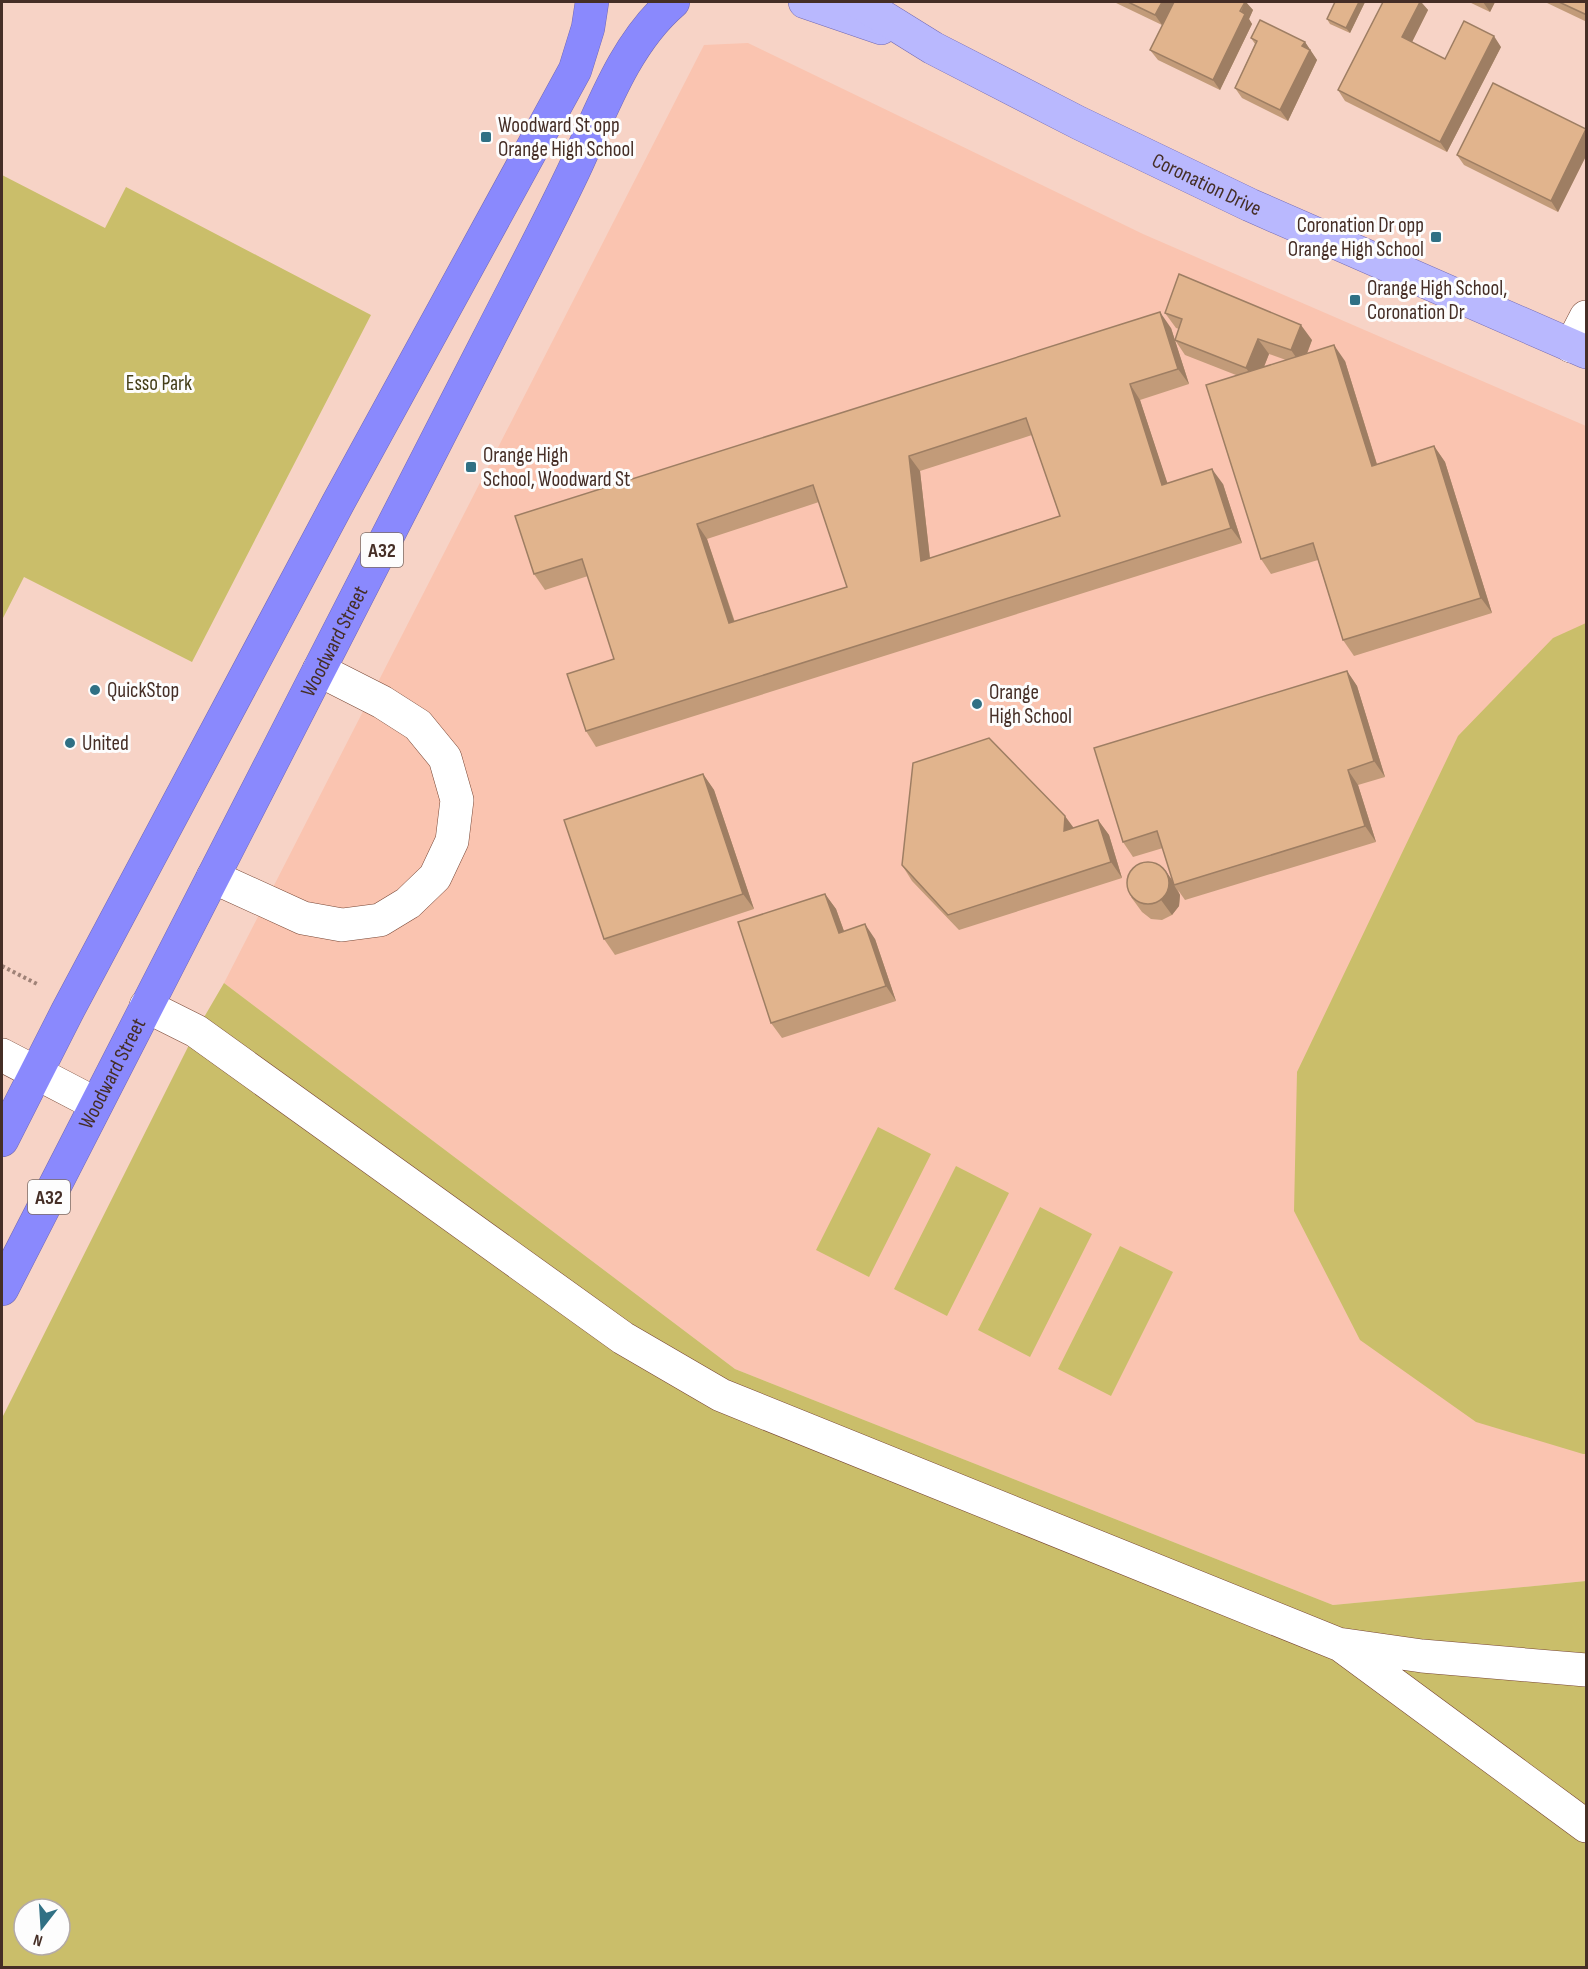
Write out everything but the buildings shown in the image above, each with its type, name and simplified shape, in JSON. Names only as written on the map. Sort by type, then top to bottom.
[{"type":"highway","points":[[2,1140],[35,1073],[338,502],[565,88],[588,28],[592,2]]},
{"type":"highway","name":"Woodward Street","points":[[2,1290],[392,530],[572,174],[621,71],[654,18],[673,2]]},
{"type":"main road","name":"Coronation Drive","points":[[805,2],[856,18],[933,48]]},
{"type":"main road","name":"Coronation Drive","points":[[859,2],[933,48],[1079,123],[1250,205],[1579,349]]},
{"type":"street","points":[[1579,349],[1587,317]]},
{"type":"street","points":[[213,877],[303,918],[342,925],[380,920],[408,903],[435,877],[452,842],[457,800],[445,758],[418,725],[382,702],[320,670]]},
{"type":"street","points":[[146,1006],[196,1031],[623,1338],[720,1395],[1338,1644],[1422,1656],[1587,1670]]},
{"type":"street","points":[[2,1055],[96,1104]]},
{"type":"street","points":[[1338,1644],[1587,1826]]},
{"type":"path","points":[[2,966],[37,984]]},
{"type":"shaded area","name":"Orange High School","points":[[748,43],[1143,234],[1586,426],[1586,1581],[1333,1605],[735,1369],[224,983],[704,45]]},
{"type":"green space","name":"Esso Park","points":[[2,175],[105,228],[126,187],[371,315],[192,662],[24,577],[2,620]]},
{"type":"green space","points":[[1586,623],[1586,1454],[1583,1454],[1476,1422],[1360,1340],[1294,1211],[1297,1072],[1458,736],[1553,638]]},
{"type":"green space","points":[[224,983],[735,1369],[1333,1605],[1586,1581],[1586,1967],[2,1967],[2,1418],[196,1031]]},
{"type":"green space","points":[[878,1127],[931,1154],[869,1277],[816,1250]]},
{"type":"green space","points":[[956,1166],[1009,1193],[947,1316],[894,1289]]},
{"type":"green space","points":[[1040,1207],[1092,1234],[1030,1357],[978,1330]]},
{"type":"green space","points":[[1120,1246],[1173,1272],[1111,1396],[1058,1369]]},
{"type":"place","name":"Woodward St opp Orange High School","points":[[486,137]]},
{"type":"place","name":"Coronation Dr opp Orange High School","points":[[1436,237]]},
{"type":"place","name":"Orange High School, Coronation Dr","points":[[1355,300]]},
{"type":"place","name":"Orange High School, Woodward St","points":[[471,467]]},
{"type":"place","name":"QuickStop","points":[[95,690]]},
{"type":"place","name":"Orange High School","points":[[977,704]]},
{"type":"place","name":"United","points":[[70,743]]}]
